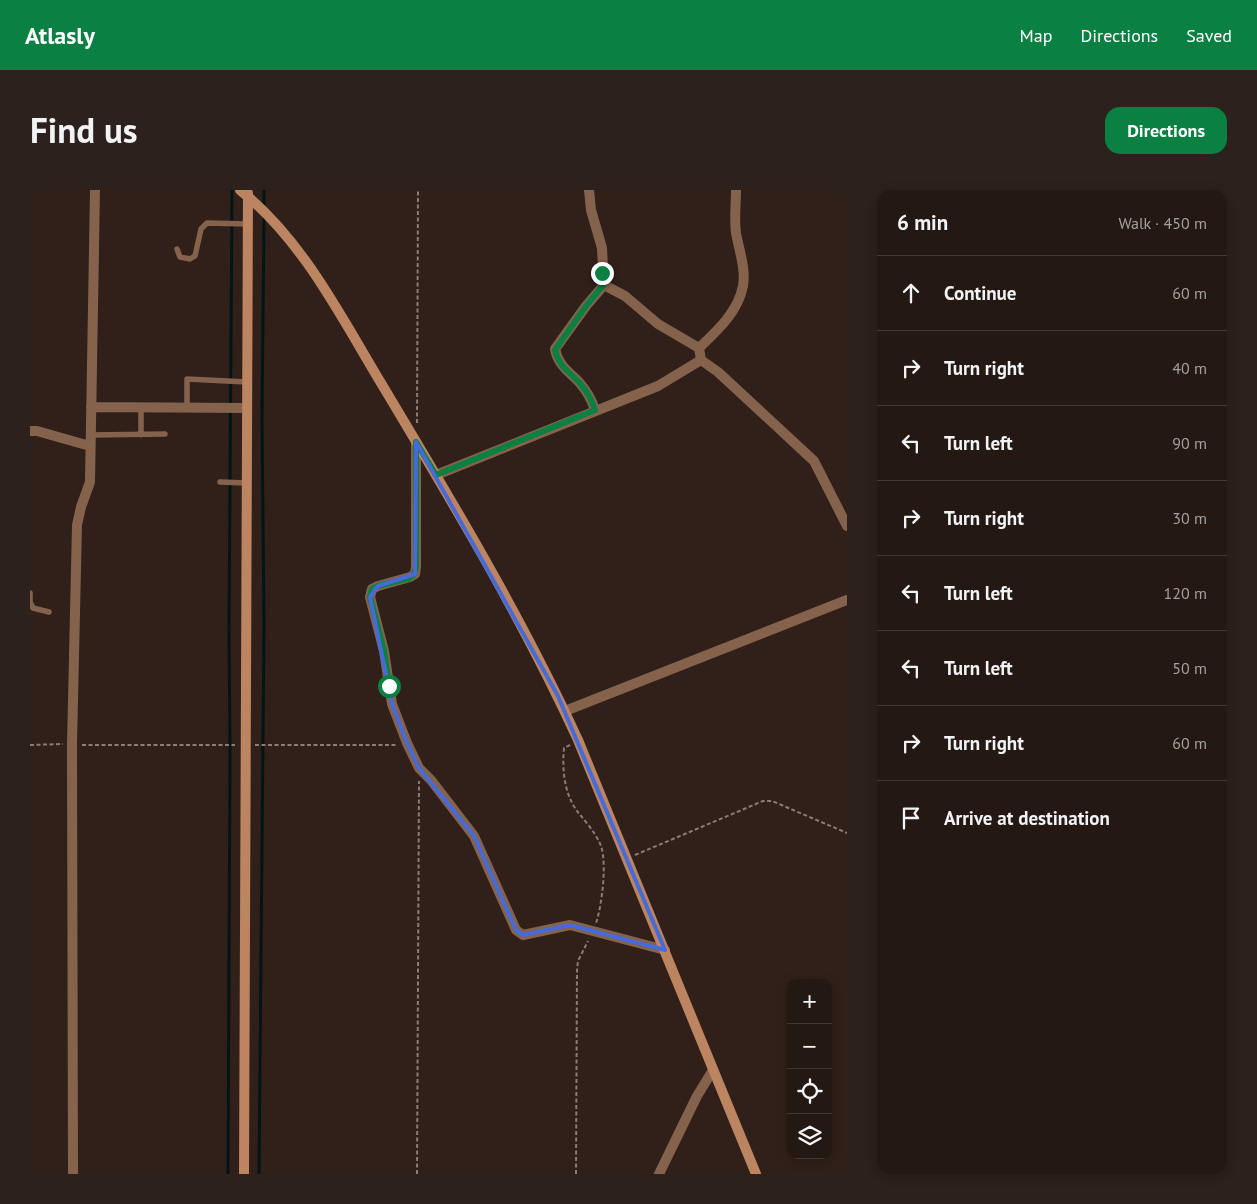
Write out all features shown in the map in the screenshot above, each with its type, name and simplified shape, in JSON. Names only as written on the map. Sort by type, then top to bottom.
[{"type":"street","points":[[73,1174],[72,744],[77,525],[90,482],[96,190]]},
{"type":"street","points":[[589,190],[591,210],[602,248],[604,284],[555,350],[562,367],[580,383],[595,410]]},
{"type":"street","points":[[699,348],[725,322],[738,301],[743,285],[742,262],[736,231],[736,190]]},
{"type":"street","points":[[245,192],[309,265],[436,475],[520,621],[578,740],[756,1174]]},
{"type":"street","points":[[244,1174],[248,224],[245,192]]},
{"type":"street","points":[[604,284],[625,296],[658,324],[699,348]]},
{"type":"street","points":[[699,348],[701,360],[724,378],[814,461],[847,526]]},
{"type":"street","points":[[436,475],[658,386],[701,360]]},
{"type":"street","points":[[91,407],[246,408]]},
{"type":"street","points":[[30,431],[37,431],[90,446]]},
{"type":"street","points":[[416,442],[416,567],[414,574],[410,578],[372,589],[370,597],[384,651],[392,704],[419,768],[431,780],[474,836],[516,930],[523,935],[570,925],[665,950]]},
{"type":"street","points":[[565,711],[847,600]]},
{"type":"street","points":[[659,1174],[713,1070]]},
{"type":"lane","points":[[177,250],[180,257],[190,259],[196,256],[201,229],[204,224],[248,224]]},
{"type":"lane","points":[[187,407],[187,379],[247,382]]},
{"type":"lane","points":[[141,407],[141,435]]},
{"type":"lane","points":[[91,435],[165,434]]},
{"type":"lane","points":[[221,482],[246,483]]},
{"type":"lane","points":[[30,593],[30,602],[33,608],[49,612]]},
{"type":"path","points":[[416,423],[418,190]]},
{"type":"path","points":[[576,1174],[577,970],[578,961],[599,915],[603,859],[601,846],[570,799],[566,786],[562,763],[564,748],[578,740]]},
{"type":"path","points":[[258,745],[399,745],[407,743]]},
{"type":"path","points":[[30,744],[235,745]]},
{"type":"path","points":[[418,1174],[419,768]]},
{"type":"path","points":[[628,858],[763,801],[772,801],[847,833]]},
{"type":"highlighted area","points":[[416,442],[558,696],[665,950],[570,925],[523,935],[516,930],[474,836],[419,768],[392,704],[370,597],[378,586],[415,574]]},
{"type":"waterway","points":[[228,1174],[232,190]]},
{"type":"waterway","points":[[264,190],[264,207]]},
{"type":"waterway","points":[[259,1174],[264,626],[262,418],[264,216]]},
{"type":"route","points":[[389,686],[384,651],[370,597],[372,589],[410,578],[414,574],[416,567],[416,442],[436,475],[595,410],[580,383],[562,367],[555,350],[604,284],[602,273]]}]
